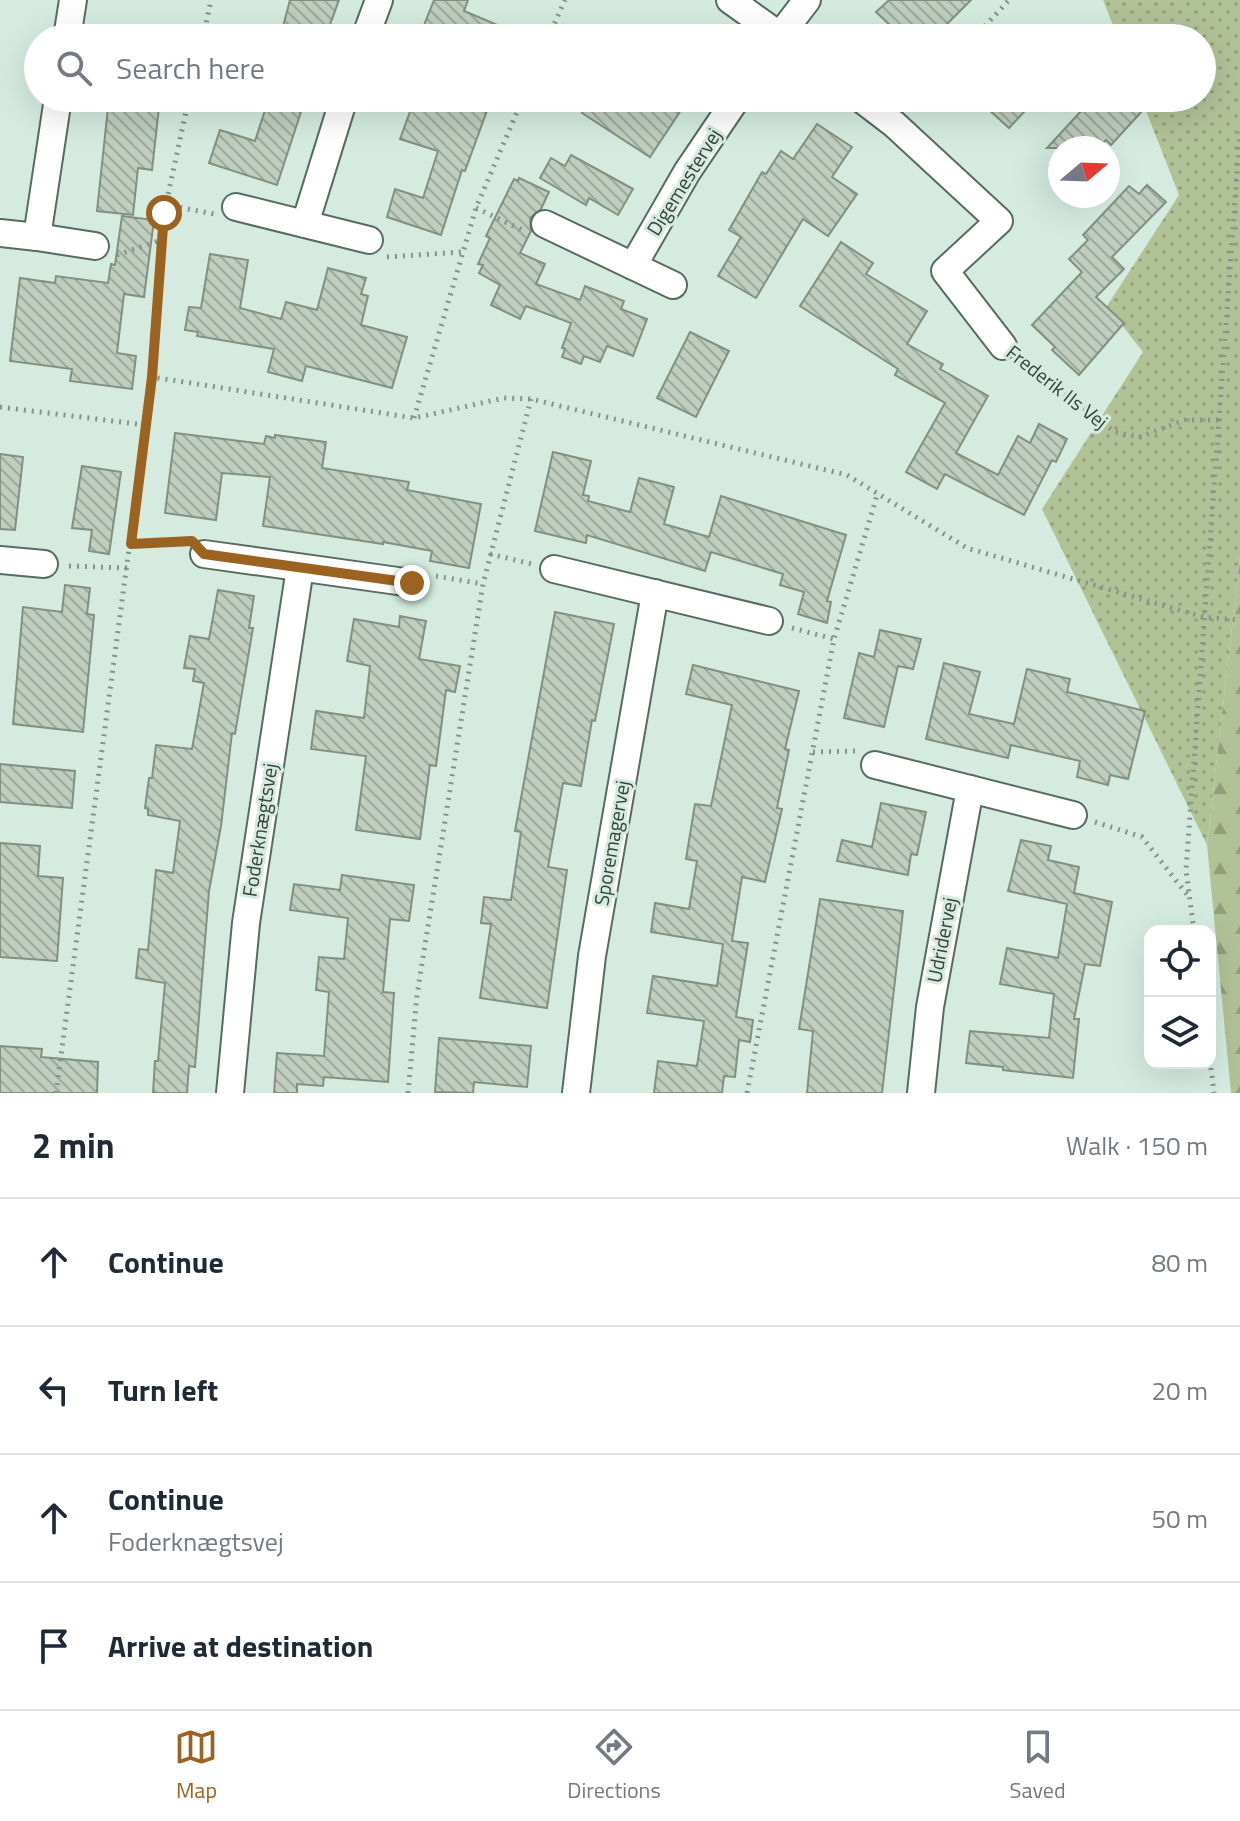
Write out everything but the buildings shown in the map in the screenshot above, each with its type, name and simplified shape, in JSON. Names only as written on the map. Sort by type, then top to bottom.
[{"type":"street","points":[[69,24],[73,0]]},
{"type":"street","points":[[370,24],[379,0]]},
{"type":"street","points":[[730,0],[762,24]]},
{"type":"street","points":[[789,24],[807,0]]},
{"type":"street","points":[[37,237],[56,112]]},
{"type":"street","points":[[305,224],[340,112]]},
{"type":"street","name":"Digemestervej","points":[[633,266],[687,172],[728,112]]},
{"type":"street","name":"Frederik IIs Vej","points":[[878,112],[999,221],[945,271],[1003,346]]},
{"type":"street","points":[[236,207],[369,240]]},
{"type":"street","points":[[545,224],[673,285]]},
{"type":"street","points":[[0,233],[95,246]]},
{"type":"street","points":[[204,554],[412,583]]},
{"type":"street","points":[[0,560],[44,564]]},
{"type":"street","name":"Foderknægtsvej","points":[[230,1093],[246,923],[300,568]]},
{"type":"street","points":[[554,569],[769,621]]},
{"type":"street","name":"Sporemagervej","points":[[576,1093],[592,956],[655,593]]},
{"type":"street","points":[[875,765],[1073,815]]},
{"type":"street","name":"Udridervej","points":[[921,1093],[930,1007],[970,789]]},
{"type":"path","points":[[206,24],[211,0]]},
{"type":"path","points":[[554,24],[565,0]]},
{"type":"path","points":[[987,24],[1009,0]]},
{"type":"path","points":[[56,1093],[152,377],[164,213],[186,112]]},
{"type":"path","points":[[414,418],[461,252],[476,208],[517,112]]},
{"type":"path","points":[[1193,925],[1186,870],[1240,132]]},
{"type":"path","points":[[164,213],[178,207],[229,217],[236,207]]},
{"type":"path","points":[[476,208],[536,237],[545,224]]},
{"type":"path","points":[[95,246],[105,259],[161,240]]},
{"type":"path","points":[[369,240],[379,258],[461,252]]},
{"type":"path","name":"Frederik IIs Vej","points":[[1003,346],[1115,432],[1140,437],[1185,420],[1219,420]]},
{"type":"path","points":[[152,377],[414,418],[504,398],[531,399],[847,475],[967,548],[1203,617],[1240,620]]},
{"type":"path","points":[[408,1093],[417,995],[483,584],[531,399]]},
{"type":"path","points":[[0,407],[145,425]]},
{"type":"path","points":[[747,1093],[834,639],[878,492]]},
{"type":"path","points":[[131,544],[192,541],[204,554]]},
{"type":"path","points":[[490,554],[554,569]]},
{"type":"path","points":[[44,564],[127,568]]},
{"type":"path","points":[[412,583],[420,573],[483,584]]},
{"type":"path","points":[[815,635],[834,639]]},
{"type":"path","points":[[813,752],[870,750],[875,765]]},
{"type":"path","points":[[1073,815],[1142,837],[1190,898]]},
{"type":"path","points":[[1211,1069],[1214,1093]]},
{"type":"green space","points":[[1103,0],[1240,0],[1240,557],[1207,845],[1042,509],[1143,352],[1107,306],[1179,195],[1146,112],[1216,112],[1216,24],[1112,24]]},
{"type":"green space","points":[[1240,557],[1240,1093],[1231,1093],[1207,845]]},
{"type":"route","points":[[164,213],[152,377],[131,544],[192,541],[204,554],[412,583]]}]
